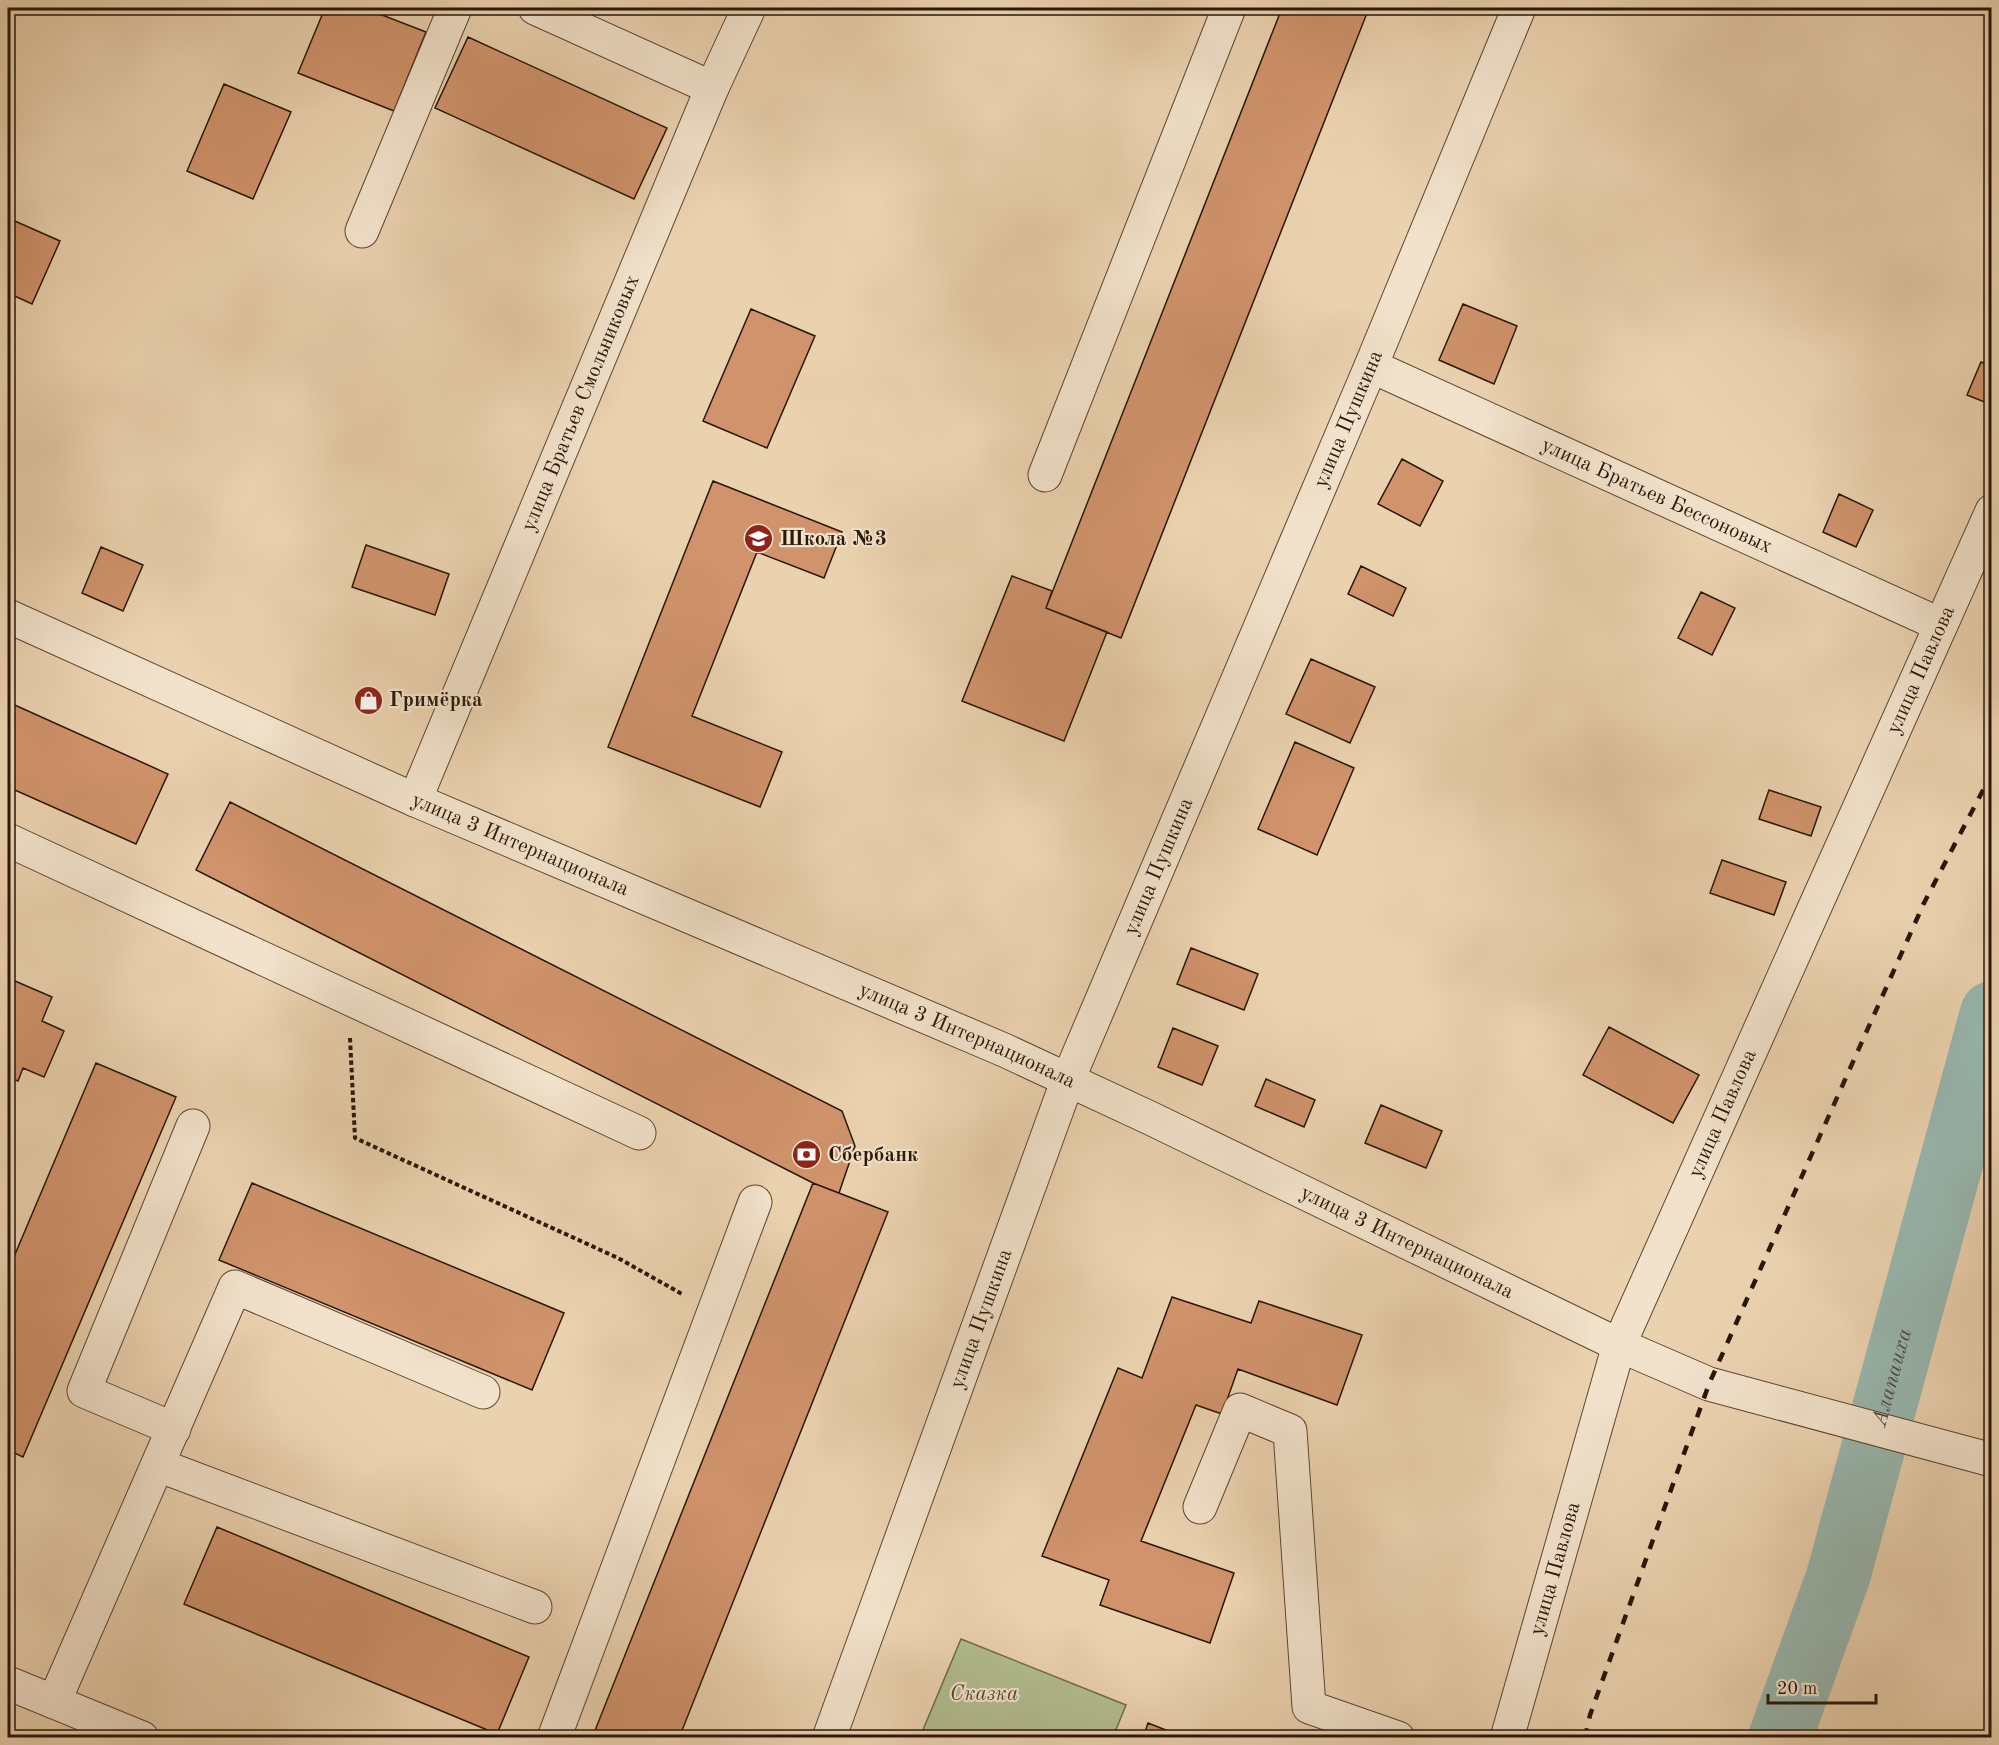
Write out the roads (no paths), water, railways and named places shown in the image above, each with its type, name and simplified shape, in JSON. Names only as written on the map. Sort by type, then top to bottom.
[{"type":"street","points":[[362,231],[455,8]]},
{"type":"street","points":[[535,8],[712,88]]},
{"type":"street","name":"улица Братьев Смольниковых","points":[[415,800],[712,88],[749,8]]},
{"type":"street","points":[[1045,475],[1229,8]]},
{"type":"street","name":"улица Пушкина","points":[[828,1737],[1067,1082],[1371,366],[1519,8]]},
{"type":"street","name":"улица Братьев Бессоновых","points":[[1371,366],[1941,625]]},
{"type":"street","name":"улица Павлова","points":[[1507,1737],[1619,1345],[1992,511]]},
{"type":"street","name":"улица 3 Интернационала","points":[[8,616],[415,800],[1004,1050],[1067,1082],[1150,1118],[1619,1345],[1709,1384],[1992,1460]]},
{"type":"street","points":[[8,840],[639,1133]]},
{"type":"street","points":[[174,1429],[84,1391],[193,1126]]},
{"type":"street","points":[[554,1737],[755,1202]]},
{"type":"street","points":[[54,1702],[235,1287],[483,1392]]},
{"type":"street","points":[[1200,1507],[1240,1410],[1290,1431],[1309,1707],[1398,1737]]},
{"type":"street","points":[[158,1465],[535,1607]]},
{"type":"street","points":[[8,1683],[142,1737]]},
{"type":"waterway","name":"Алапаиха","points":[[1780,1738],[1838,1577],[1992,1013]]},
{"type":"railway","points":[[1585,1738],[1590,1715],[1709,1384],[1924,903],[1992,773]]},
{"type":"place","name":"Школа №3","points":[[759,539]]},
{"type":"place","name":"Гримёрка","points":[[368,700]]},
{"type":"place","name":"Сбербанк","points":[[807,1155]]},
{"type":"park label","name":"Сказка","points":[[984,1694]]}]
